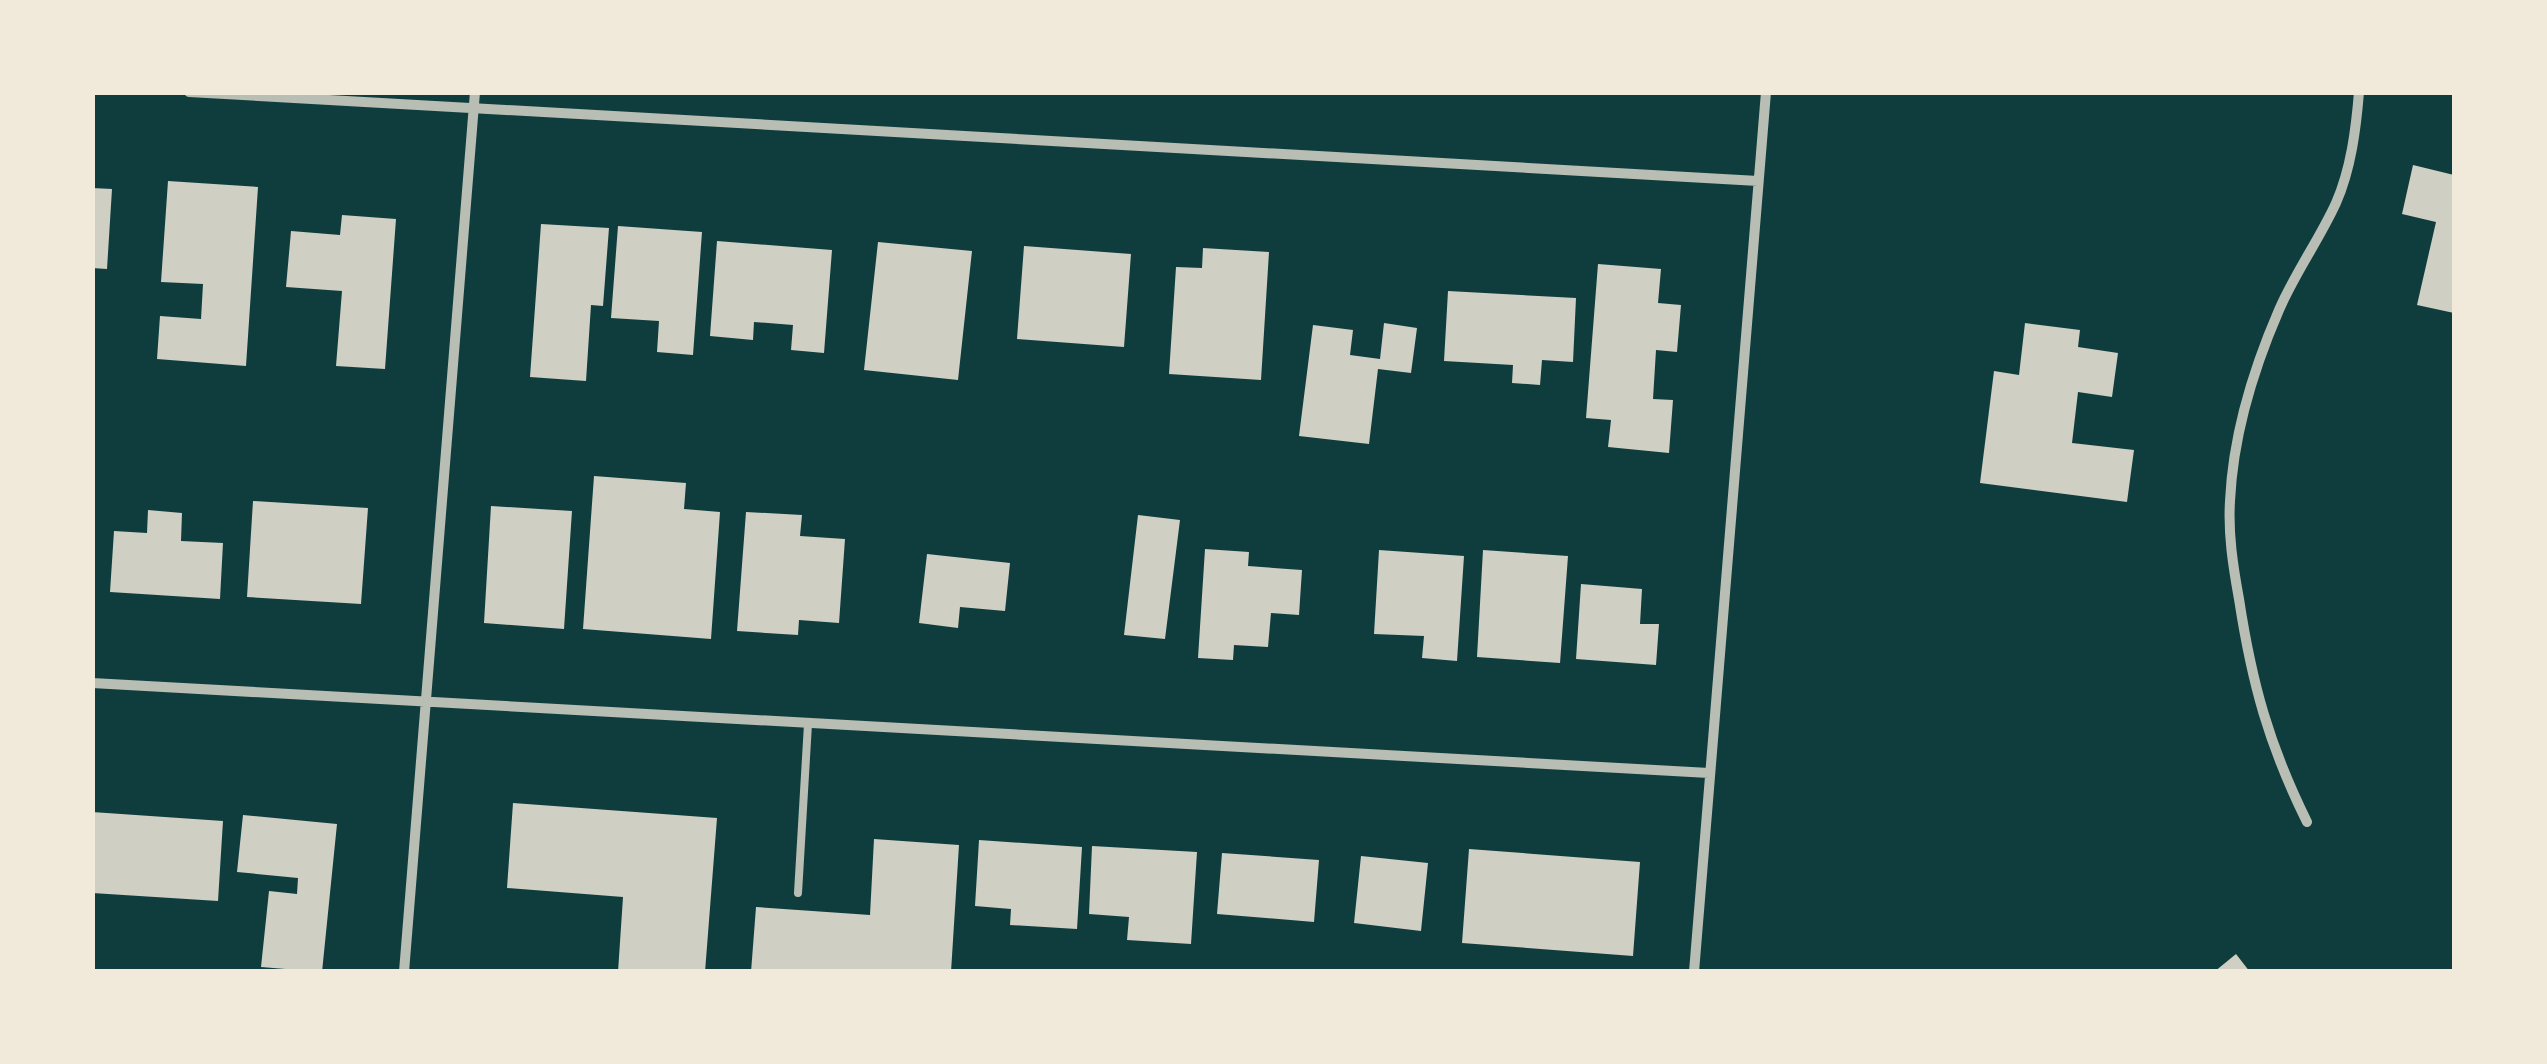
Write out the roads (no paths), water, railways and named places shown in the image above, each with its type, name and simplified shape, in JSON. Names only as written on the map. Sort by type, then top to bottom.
[{"type":"street","points":[[190,92],[1758,181]]},
{"type":"street","points":[[404,972],[475,92]]},
{"type":"street","points":[[1694,972],[1766,92]]},
{"type":"street","points":[[2308,822],[2281,768],[2254,688],[2234,571],[2230,503],[2240,426],[2251,388],[2291,283],[2337,202],[2350,160],[2360,92]]},
{"type":"street","points":[[92,683],[1709,773]]},
{"type":"lane","points":[[798,893],[808,724]]}]
